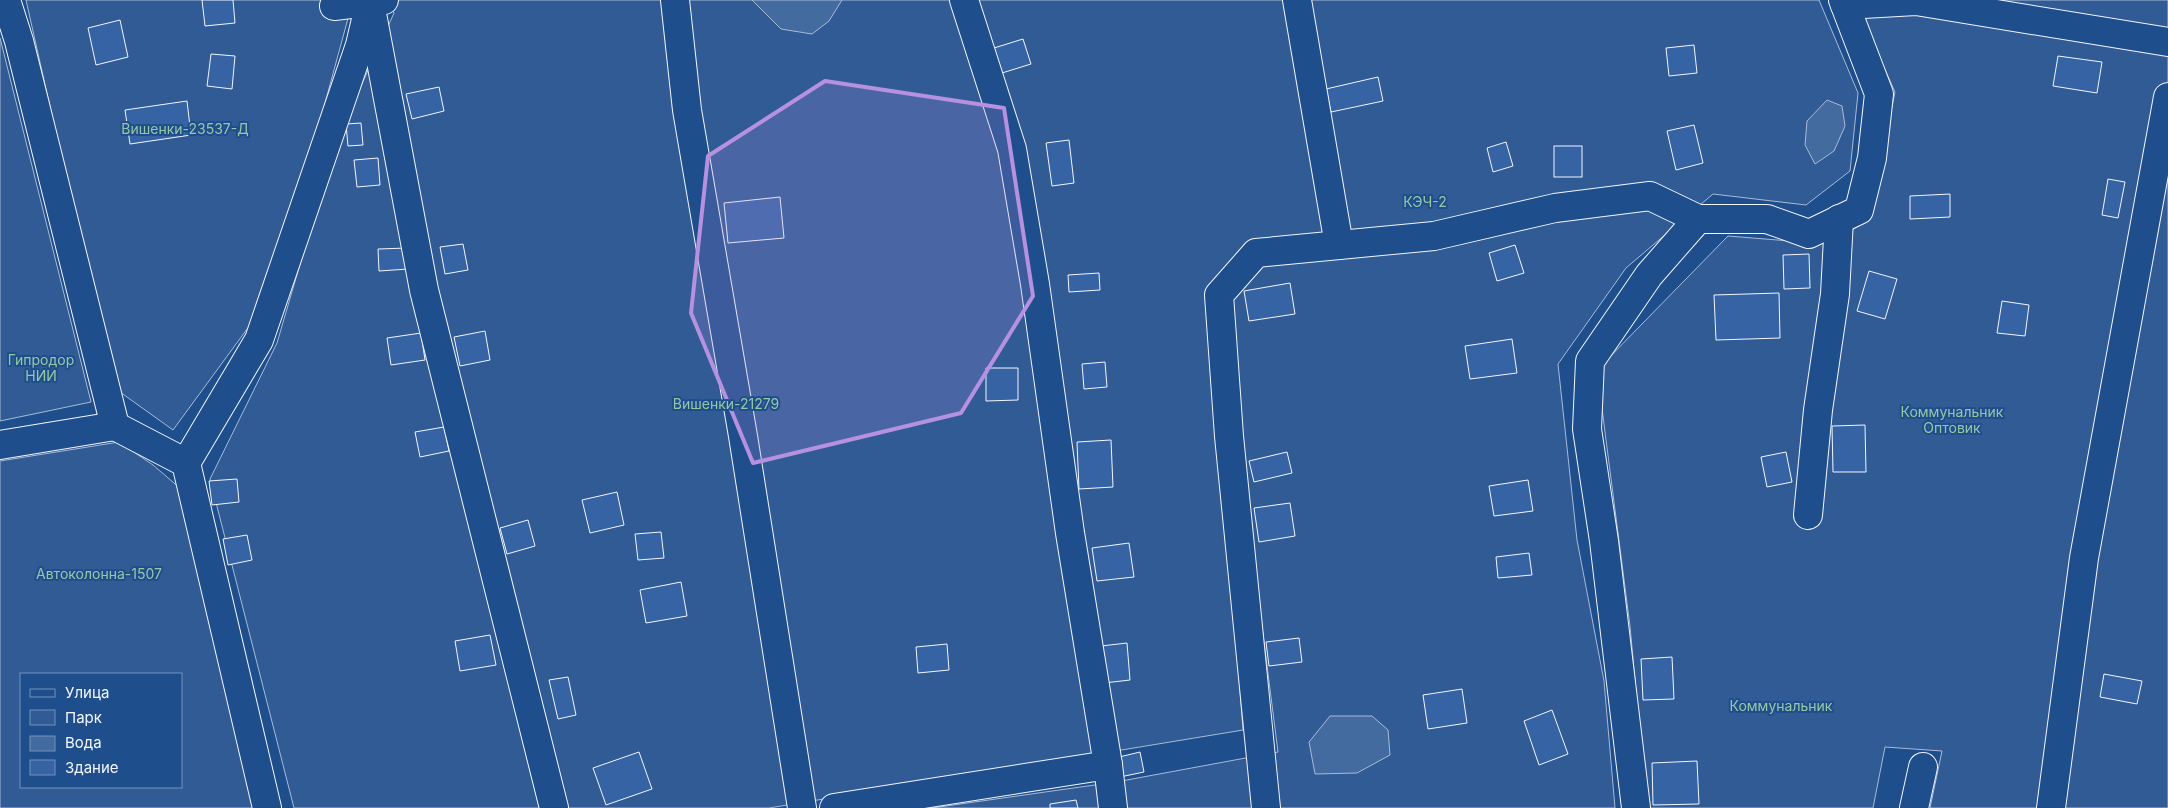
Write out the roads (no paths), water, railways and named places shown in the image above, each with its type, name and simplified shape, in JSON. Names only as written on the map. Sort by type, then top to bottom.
[{"type":"street","points":[[6,0],[19,40],[114,426]]},
{"type":"street","points":[[675,0],[687,110],[743,436],[802,808]]},
{"type":"street","points":[[964,0],[1012,149],[1035,284],[1070,534],[1108,765],[1113,808]]},
{"type":"street","points":[[1297,0],[1338,245]]},
{"type":"street","points":[[334,6],[374,1]]},
{"type":"street","points":[[268,808],[186,463],[259,340],[374,1]]},
{"type":"street","points":[[374,1],[424,290],[554,808]]},
{"type":"street","points":[[1266,808],[1229,436],[1219,294],[1256,253],[1434,236],[1555,208],[1650,196],[1698,220],[1767,219],[1809,234],[1859,210],[1872,158],[1879,94],[1844,3],[1916,1],[2168,42]]},
{"type":"street","points":[[2051,808],[2084,558],[2168,97]]},
{"type":"street","points":[[1808,515],[1818,410],[1834,294],[1839,219]]},
{"type":"street","points":[[1636,808],[1604,541],[1587,429],[1590,361],[1648,275],[1698,220]]},
{"type":"street","points":[[0,445],[114,426],[186,463]]},
{"type":"street","points":[[834,808],[1108,765]]},
{"type":"street","points":[[1914,808],[1923,767]]},
{"type":"water","points":[[752,0],[842,0],[829,21],[812,34],[781,29]]},
{"type":"water","points":[[1827,100],[1842,106],[1845,126],[1834,151],[1815,164],[1805,145],[1807,121]]},
{"type":"water","points":[[1330,716],[1372,716],[1388,730],[1390,755],[1357,773],[1315,774],[1309,742]]},
{"type":"park label","name":"Вишенки-23537-Д","points":[[185,129]]},
{"type":"park label","name":"КЭЧ-2","points":[[1425,202]]},
{"type":"park label","name":"Гипродор НИИ","points":[[41,368]]},
{"type":"park label","name":"Вишенки-21279","points":[[726,404]]},
{"type":"park label","name":"Коммунальник Оптовик","points":[[1952,420]]},
{"type":"park label","name":"Автоколонна-1507","points":[[99,574]]},
{"type":"park label","name":"Коммунальник","points":[[1781,706]]}]
